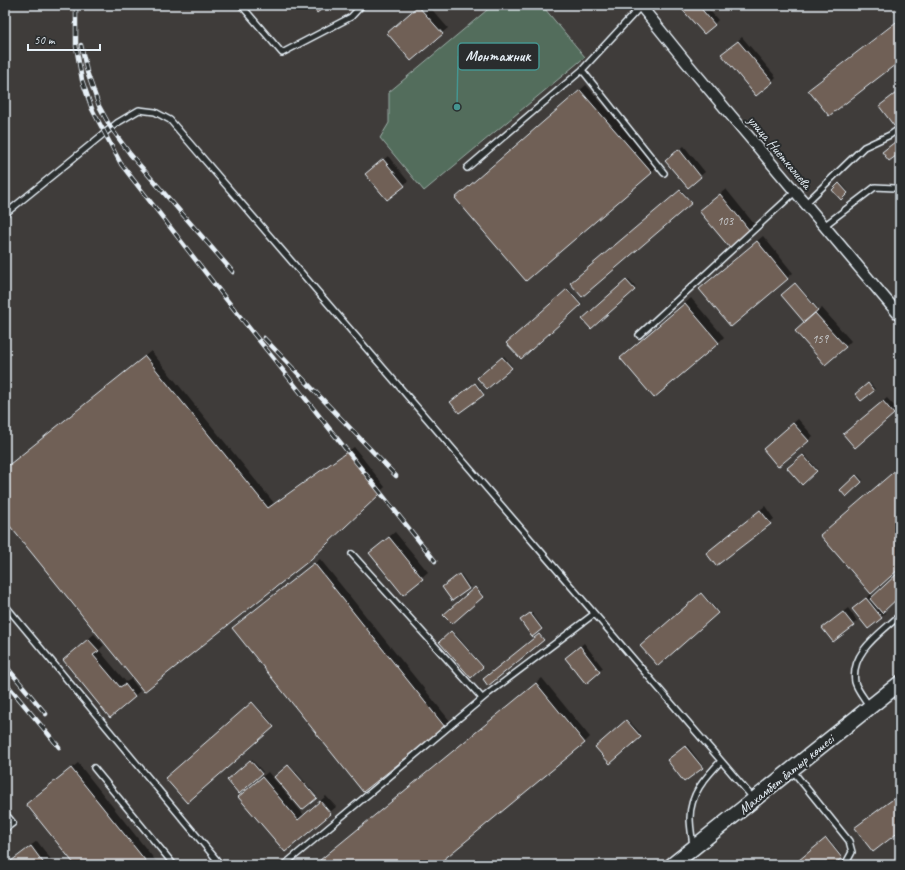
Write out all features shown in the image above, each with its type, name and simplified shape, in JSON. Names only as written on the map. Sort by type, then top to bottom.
[{"type":"street","name":"улица Ниеткалиева","points":[[641,5],[686,62],[900,316]]},
{"type":"street","name":"Махамбет батыр көшесі","points":[[672,865],[900,683]]},
{"type":"lane","points":[[242,5],[282,53],[351,17],[362,5]]},
{"type":"lane","points":[[467,168],[582,70],[641,5]]},
{"type":"lane","points":[[582,70],[664,174]]},
{"type":"lane","points":[[5,214],[117,123],[139,110],[155,112],[170,120],[754,799]]},
{"type":"lane","points":[[805,204],[864,147],[890,135],[900,128]]},
{"type":"lane","points":[[824,226],[875,187],[895,188],[900,190]]},
{"type":"lane","points":[[639,335],[795,192]]},
{"type":"lane","points":[[352,554],[482,698]]},
{"type":"lane","points":[[5,605],[222,865]]},
{"type":"lane","points":[[284,865],[482,698],[594,614]]},
{"type":"lane","points":[[870,707],[855,683],[855,666],[862,650],[900,615]]},
{"type":"lane","points":[[693,848],[690,818],[694,797],[700,784],[721,761]]},
{"type":"lane","points":[[94,768],[174,865]]},
{"type":"lane","points":[[792,769],[849,841],[852,852],[845,865]]},
{"type":"lane","points":[[5,813],[13,823],[5,829]]},
{"type":"green space","points":[[493,5],[535,5],[545,9],[585,57],[424,191],[380,138],[389,123],[389,92]]},
{"type":"building","points":[[311,5],[327,5],[317,13]]},
{"type":"building","points":[[678,5],[698,5],[715,25],[704,34]]},
{"type":"building","points":[[418,6],[443,34],[411,61],[387,33]]},
{"type":"building","points":[[900,19],[900,61],[829,116],[808,90]]},
{"type":"building","points":[[738,41],[773,82],[756,96],[721,54]]},
{"type":"building","points":[[580,90],[652,173],[526,281],[455,198]]},
{"type":"building","points":[[900,90],[900,121],[894,126],[879,106]]},
{"type":"building","points":[[900,138],[900,153],[889,161],[882,152]]},
{"type":"building","points":[[679,149],[701,177],[688,188],[665,161]]},
{"type":"building","points":[[383,159],[405,186],[387,200],[365,174]]},
{"type":"building","points":[[839,183],[848,193],[841,200],[832,190]]},
{"type":"building","points":[[680,190],[692,203],[582,297],[570,283]]},
{"type":"building","points":[[720,194],[750,231],[730,248],[699,211]]},
{"type":"building","points":[[757,241],[788,279],[731,327],[699,289]]},
{"type":"building","points":[[626,280],[635,290],[591,329],[582,319]]},
{"type":"building","points":[[795,283],[818,310],[804,322],[781,295]]},
{"type":"building","points":[[567,289],[581,305],[521,359],[506,343]]},
{"type":"building","points":[[685,303],[719,343],[654,398],[620,358]]},
{"type":"building","points":[[815,313],[846,347],[825,365],[795,331]]},
{"type":"building","points":[[145,356],[268,508],[347,452],[380,494],[310,560],[144,692],[5,520],[5,468]]},
{"type":"building","points":[[502,357],[512,368],[487,389],[477,378]]},
{"type":"building","points":[[475,383],[484,395],[459,413],[450,402]]},
{"type":"building","points":[[868,383],[874,391],[861,401],[855,394]]},
{"type":"building","points":[[883,401],[894,414],[855,448],[843,434]]},
{"type":"building","points":[[793,423],[809,441],[778,467],[763,449]]},
{"type":"building","points":[[803,455],[817,471],[802,485],[787,468]]},
{"type":"building","points":[[898,468],[900,471],[900,568],[871,594],[820,535]]},
{"type":"building","points":[[856,475],[862,482],[846,497],[840,490]]},
{"type":"building","points":[[760,510],[771,524],[716,566],[706,553]]},
{"type":"building","points":[[389,537],[423,579],[403,595],[369,553]]},
{"type":"building","points":[[314,563],[445,727],[363,792],[232,628]]},
{"type":"building","points":[[900,571],[900,596],[882,613],[870,599]]},
{"type":"building","points":[[459,574],[469,589],[452,601],[442,587]]},
{"type":"building","points":[[475,587],[483,597],[452,624],[443,615]]},
{"type":"building","points":[[701,593],[718,613],[658,666],[640,646]]},
{"type":"building","points":[[866,598],[882,618],[868,629],[852,609]]},
{"type":"building","points":[[843,612],[854,626],[833,642],[822,628]]},
{"type":"building","points":[[530,613],[542,629],[532,637],[520,620]]},
{"type":"building","points":[[451,631],[483,667],[471,678],[439,642]]},
{"type":"building","points":[[539,634],[544,640],[488,686],[483,679]]},
{"type":"building","points":[[88,639],[99,651],[93,655],[120,687],[125,684],[135,697],[110,718],[63,660]]},
{"type":"building","points":[[580,646],[600,672],[586,684],[565,658]]},
{"type":"building","points":[[536,683],[585,743],[437,865],[314,865]]},
{"type":"building","points":[[252,702],[274,727],[187,803],[165,778]]},
{"type":"building","points":[[626,720],[641,737],[610,764],[595,747]]},
{"type":"building","points":[[685,746],[703,768],[684,782],[667,760]]},
{"type":"building","points":[[250,760],[262,774],[239,794],[227,780]]},
{"type":"building","points":[[288,765],[317,798],[302,810],[274,777]]},
{"type":"building","points":[[71,768],[149,865],[75,865],[26,804]]},
{"type":"building","points":[[262,777],[298,820],[320,801],[331,814],[285,852],[238,797]]},
{"type":"building","points":[[900,794],[900,831],[873,852],[854,828]]},
{"type":"building","points":[[826,838],[842,858],[833,865],[793,865]]},
{"type":"building","points":[[31,846],[45,865],[7,864]]},
{"type":"railway","points":[[76,9],[76,46],[82,80],[92,109],[121,164],[226,299],[435,561]]},
{"type":"railway","points":[[81,45],[87,72],[99,106],[111,128],[130,154],[233,272]]},
{"type":"railway","points":[[264,338],[396,476]]},
{"type":"railway","points":[[5,665],[46,714]]},
{"type":"railway","points":[[5,682],[59,747]]},
{"type":"place","name":"Монтажник","points":[[457,107]]}]
